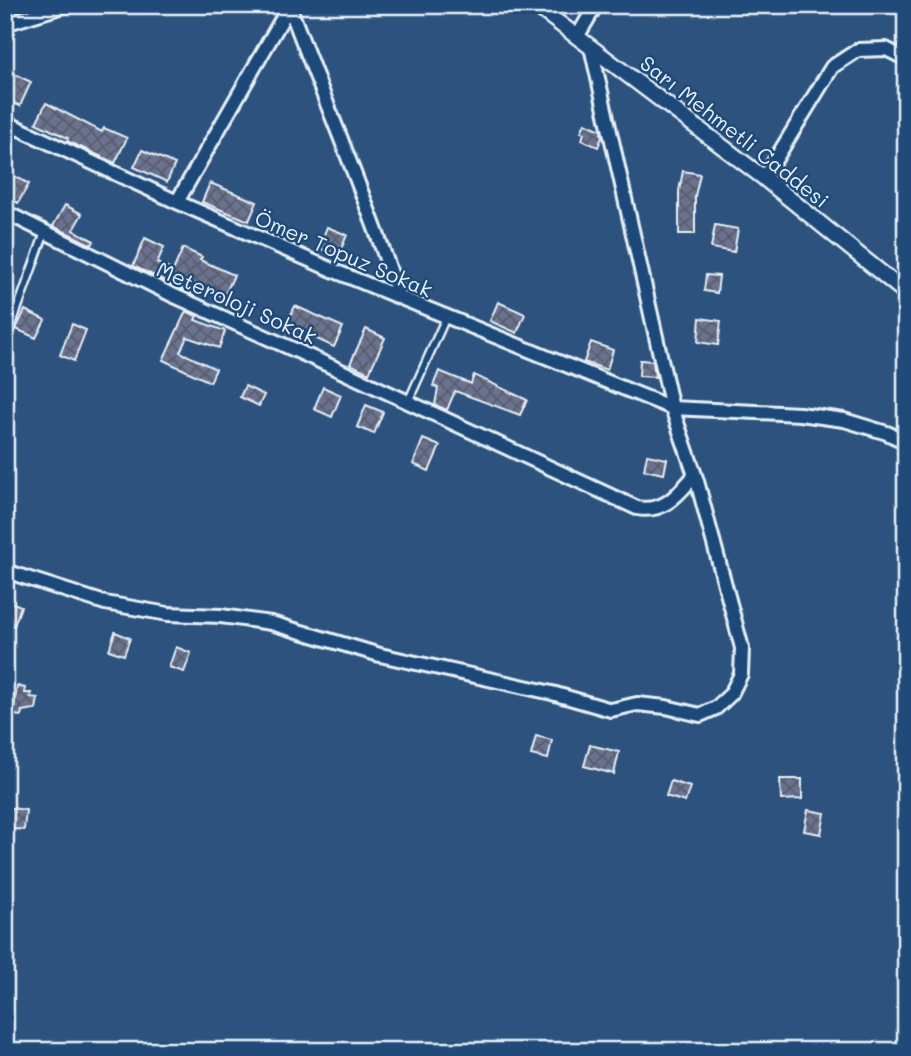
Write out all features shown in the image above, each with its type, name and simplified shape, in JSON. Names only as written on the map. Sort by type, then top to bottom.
[{"type":"street","points":[[5,24],[67,5]]},
{"type":"street","name":"Sarı Mehmetli Caddesi","points":[[535,5],[764,178],[906,293]]},
{"type":"street","points":[[577,37],[596,5]]},
{"type":"street","points":[[177,202],[289,6]]},
{"type":"street","points":[[289,6],[374,222],[399,297]]},
{"type":"street","points":[[5,571],[105,603],[169,614],[271,622],[380,655],[552,693],[611,710],[637,704],[700,715],[716,708],[731,694],[741,674],[742,648],[695,475],[673,408],[591,47]]},
{"type":"street","points":[[764,178],[832,67],[858,50],[886,49],[906,59]]},
{"type":"street","name":"Ömer Topuz Sokak","points":[[5,122],[177,202],[446,317],[673,408],[800,414],[844,420],[887,433],[906,442]]},
{"type":"street","name":"Meteroloji Sokak","points":[[5,212],[170,294],[637,508],[650,509],[665,505],[695,475]]},
{"type":"lane","points":[[7,338],[45,232]]},
{"type":"lane","points":[[408,402],[446,317]]},
{"type":"building","points":[[10,72],[31,82],[20,106],[5,99],[5,81]]},
{"type":"building","points":[[46,103],[102,132],[104,128],[127,138],[115,163],[36,123]]},
{"type":"building","points":[[585,123],[601,130],[602,137],[598,147],[582,140],[584,133],[581,132]]},
{"type":"building","points":[[142,150],[175,164],[167,182],[134,167]]},
{"type":"building","points":[[5,171],[29,184],[18,203],[5,196]]},
{"type":"building","points":[[683,171],[700,174],[695,196],[695,234],[679,234],[679,191]]},
{"type":"building","points":[[210,183],[257,202],[249,221],[202,202]]},
{"type":"building","points":[[65,205],[82,214],[73,230],[94,241],[92,245],[53,226]]},
{"type":"building","points":[[715,225],[738,229],[734,252],[711,248]]},
{"type":"building","points":[[327,227],[347,235],[338,256],[319,248]]},
{"type":"building","points":[[145,238],[164,247],[157,263],[173,271],[183,248],[202,257],[200,260],[234,275],[224,297],[195,284],[191,293],[133,266]]},
{"type":"building","points":[[706,275],[719,276],[717,293],[704,291]]},
{"type":"building","points":[[498,302],[525,314],[517,333],[490,321]]},
{"type":"building","points":[[295,306],[343,327],[334,347],[304,333],[301,338],[284,330]]},
{"type":"building","points":[[25,310],[45,320],[36,338],[16,329]]},
{"type":"building","points":[[186,311],[197,316],[195,320],[225,331],[219,348],[187,337],[180,352],[216,369],[210,382],[163,360]]},
{"type":"building","points":[[700,318],[721,321],[718,345],[698,342]]},
{"type":"building","points":[[72,324],[86,330],[74,361],[60,355]]},
{"type":"building","points":[[366,329],[385,338],[369,373],[350,364]]},
{"type":"building","points":[[591,342],[613,350],[607,370],[584,362]]},
{"type":"building","points":[[640,360],[653,361],[655,377],[639,376]]},
{"type":"building","points":[[439,371],[471,384],[474,375],[527,400],[520,415],[455,391],[447,410],[435,405],[438,388],[433,386]]},
{"type":"building","points":[[245,386],[264,395],[259,406],[240,397]]},
{"type":"building","points":[[323,387],[341,395],[332,417],[314,409]]},
{"type":"building","points":[[366,405],[383,412],[374,434],[357,427]]},
{"type":"building","points":[[423,439],[440,446],[429,471],[413,464]]},
{"type":"building","points":[[647,455],[667,459],[664,474],[644,470]]},
{"type":"building","points":[[5,600],[21,606],[14,626],[5,622]]},
{"type":"building","points":[[115,632],[130,638],[124,655],[109,650]]},
{"type":"building","points":[[176,647],[191,653],[184,672],[169,667]]},
{"type":"building","points":[[17,686],[25,688],[24,693],[31,693],[30,697],[38,698],[36,709],[22,711],[21,716],[13,715]]},
{"type":"building","points":[[536,736],[552,740],[548,759],[531,755]]},
{"type":"building","points":[[590,745],[619,752],[614,774],[584,766]]},
{"type":"building","points":[[780,779],[802,779],[802,799],[781,800]]},
{"type":"building","points":[[671,781],[690,787],[685,802],[666,796]]},
{"type":"building","points":[[5,807],[26,810],[24,830],[5,828]]},
{"type":"building","points":[[808,810],[825,813],[821,834],[804,831]]}]
